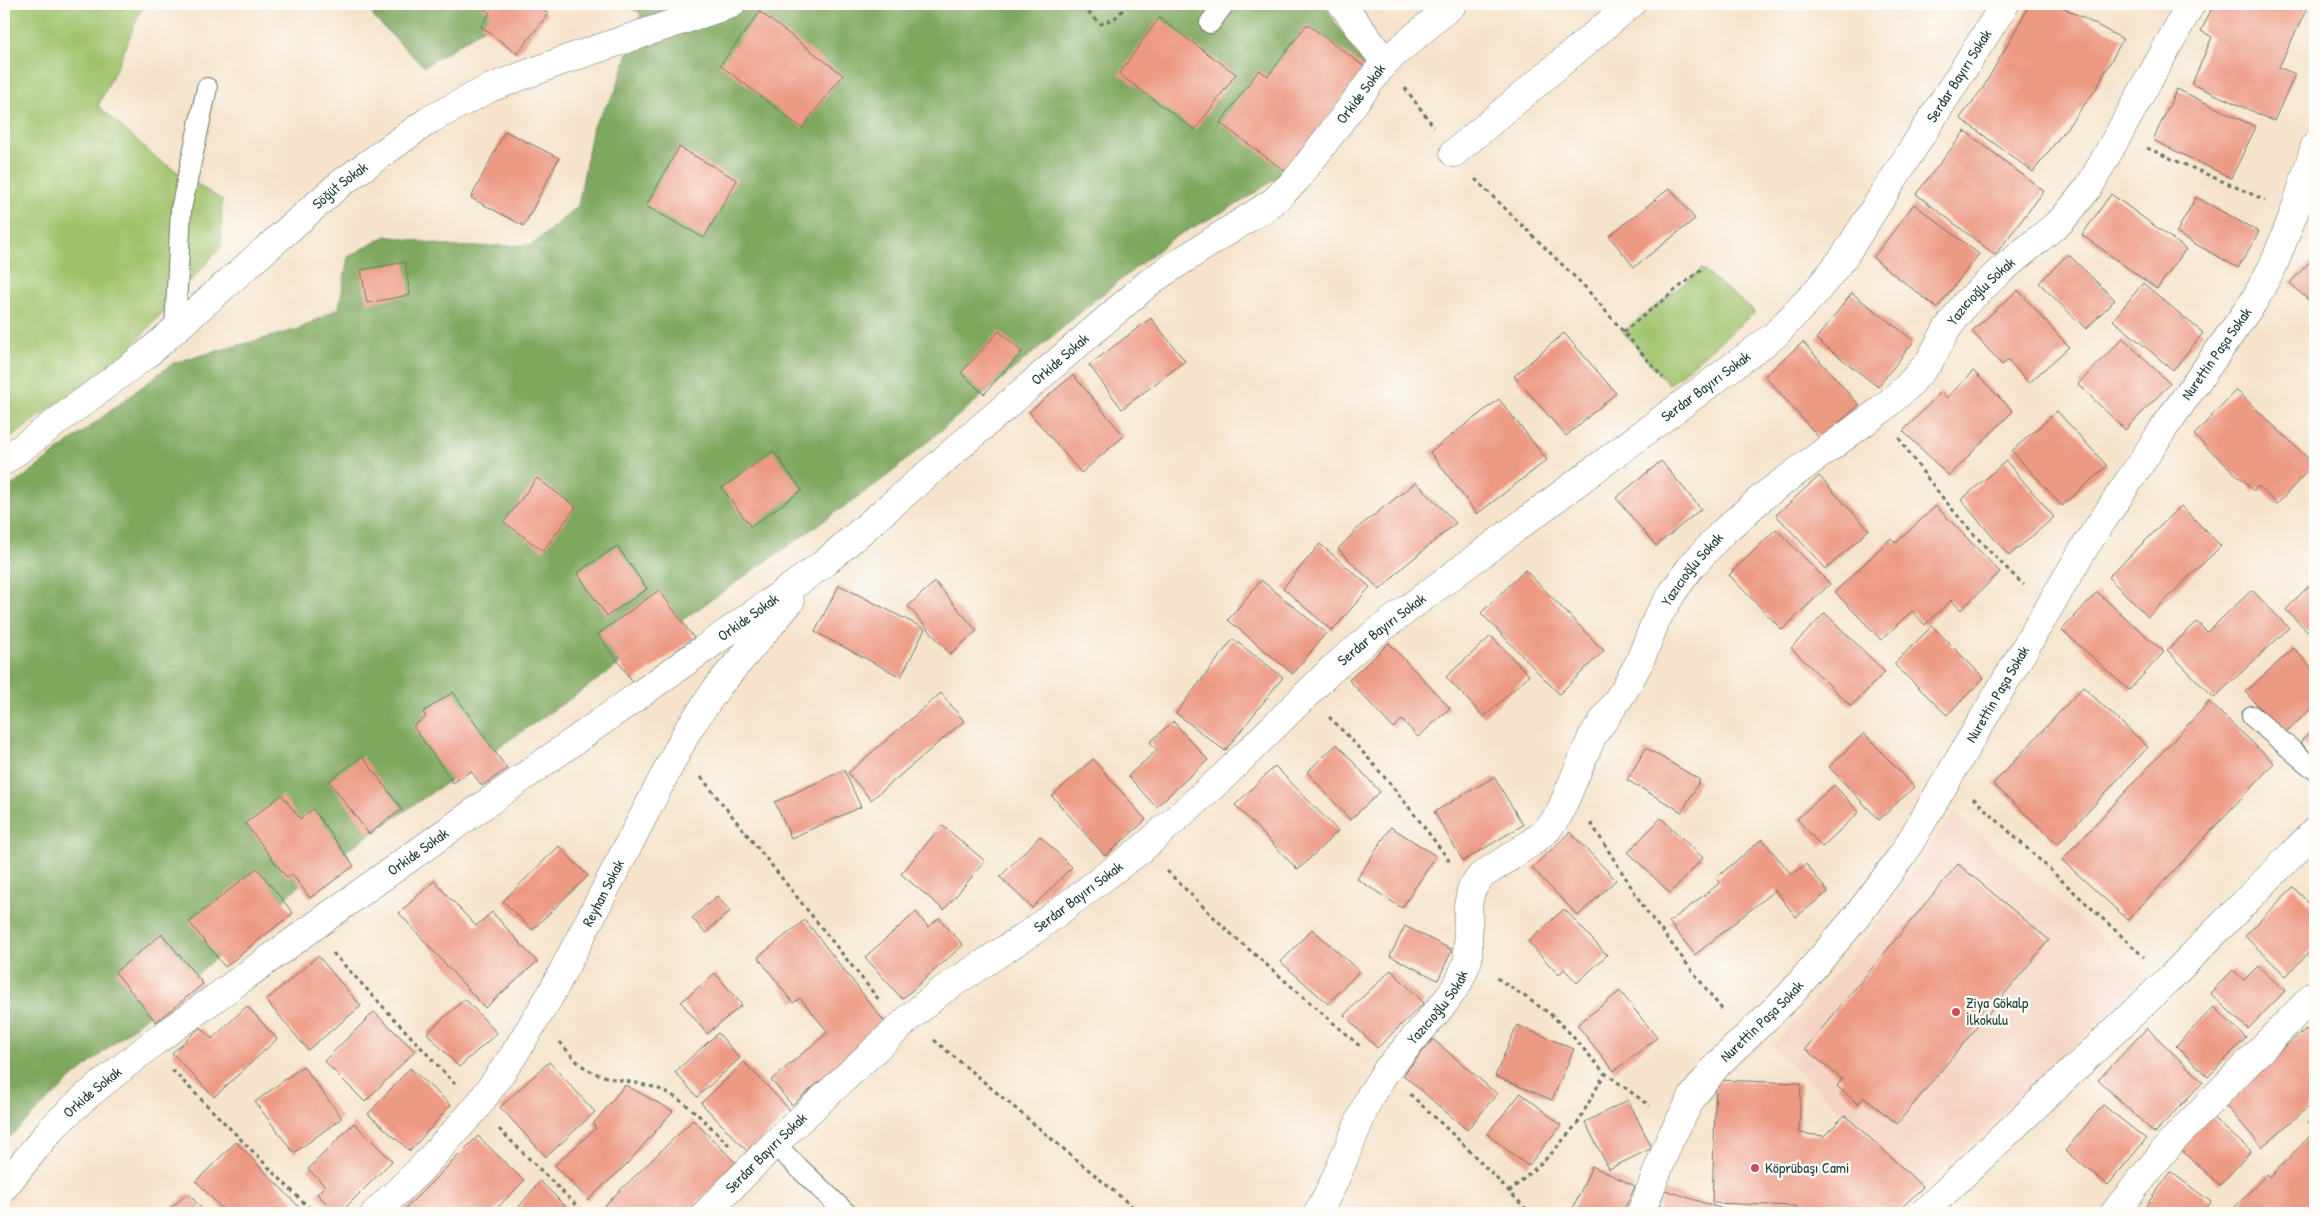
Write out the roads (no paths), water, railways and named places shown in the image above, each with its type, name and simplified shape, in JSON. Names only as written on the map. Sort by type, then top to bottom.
[{"type":"street","name":"Söğüt Sokak","points":[[4,461],[146,355],[340,184],[430,120],[490,88],[567,59],[731,4]]},
{"type":"street","points":[[1342,4],[1385,62]]},
{"type":"street","name":"Orkide Sokak","points":[[4,1187],[52,1128],[83,1099],[153,1043],[822,565],[1152,280],[1258,213],[1285,192],[1385,62],[1453,4]]},
{"type":"street","points":[[1454,153],[1631,4]]},
{"type":"street","name":"Serdar Bayırı Sokak","points":[[706,1213],[750,1167],[904,1023],[940,992],[1033,931],[1143,848],[1224,776],[1331,670],[1374,634],[1775,334],[1814,294],[1843,258],[2005,4]]},
{"type":"street","name":"Yazıcıoğlu Sokak","points":[[1318,1213],[1334,1182],[1370,1096],[1386,1071],[1445,1002],[1459,982],[1468,960],[1468,906],[1471,890],[1481,876],[1531,844],[1548,829],[1559,814],[1592,737],[1623,692],[1639,663],[1657,618],[1690,568],[1723,532],[1765,496],[1881,410],[1908,386],[1929,362],[1947,329],[1965,304],[1999,272],[2062,220],[2089,187],[2191,4]]},
{"type":"street","name":"Nurettin Paşa Sokak","points":[[1641,1213],[1677,1125],[1693,1096],[1718,1064],[1790,995],[1857,916],[1903,854],[2048,608],[2118,496],[2254,300],[2274,264],[2294,214],[2315,146]]},
{"type":"street","name":"Reyhan Sokak","points":[[375,1213],[419,1171],[477,1107],[513,1056],[541,1011],[604,894],[688,730],[719,685],[745,652],[822,565]]},
{"type":"street","points":[[1923,1213],[2168,980],[2253,897],[2315,831]]},
{"type":"street","points":[[2114,1213],[2173,1140],[2315,994]]},
{"type":"lane","points":[[1210,24],[1224,4]]},
{"type":"lane","points":[[175,329],[181,209],[207,88]]},
{"type":"lane","points":[[2252,716],[2315,770]]},
{"type":"lane","points":[[774,1144],[846,1213]]},
{"type":"place","name":"Ziya Gökalp İlkokulu","points":[[1956,1012]]},
{"type":"place","name":"Köprübaşı Cami","points":[[1755,1168]]}]
